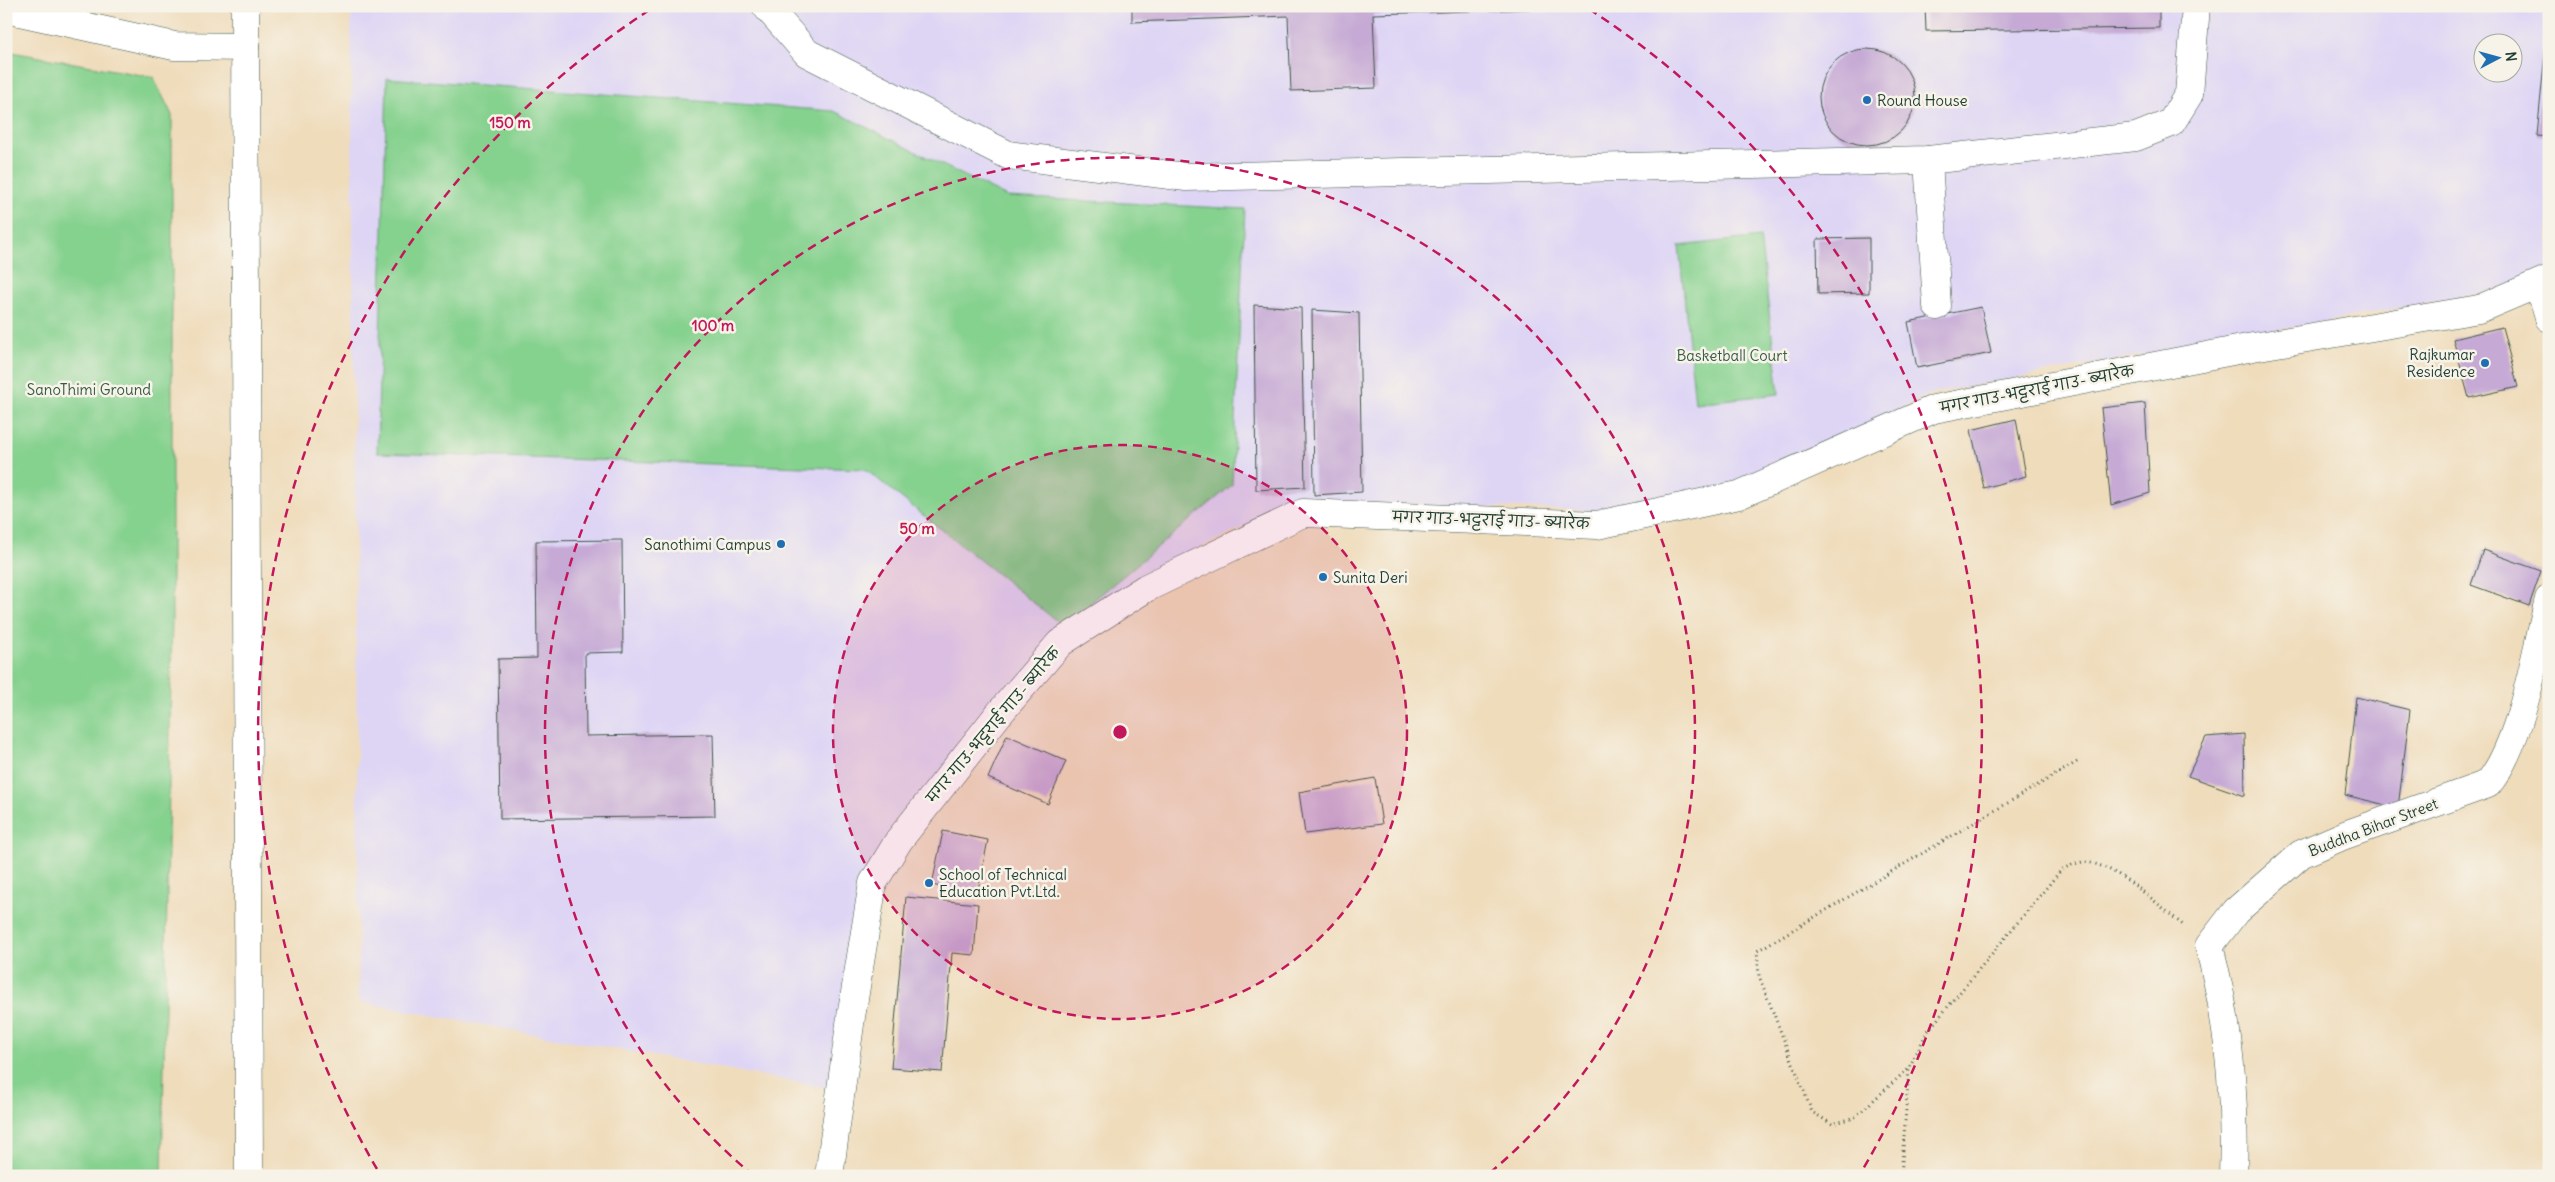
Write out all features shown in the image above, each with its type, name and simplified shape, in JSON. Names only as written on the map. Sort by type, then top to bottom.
[{"type":"street","points":[[245,6],[249,1176]]},
{"type":"street","points":[[766,6],[807,52],[1008,155],[1186,177],[1928,160],[2136,137],[2171,124],[2189,94],[2196,6]]},
{"type":"street","points":[[6,9],[174,46],[245,47]]},
{"type":"street","points":[[1928,160],[1937,306]]},
{"type":"street","points":[[2544,282],[2549,318]]},
{"type":"street","name":"मगर गाउ-भट्टराई गाउ- ब्यारेक","points":[[829,1176],[854,998],[873,883],[905,832],[998,715],[1060,643],[1146,588],[1304,513],[1597,525],[1740,495],[1934,409],[2253,347],[2479,309],[2544,282]]},
{"type":"street","name":"Buddha Bihar Street","points":[[2209,946],[2236,911],[2302,854],[2345,835],[2488,784],[2499,770],[2538,688],[2549,599]]},
{"type":"street","points":[[2209,946],[2223,1004],[2235,1117],[2233,1176]]},
{"type":"path","points":[[2077,762],[1757,951],[1759,976],[1812,1112],[1832,1124],[1854,1118],[1909,1068],[1927,1032],[2062,869],[2083,862],[2102,867],[2132,883],[2209,946]]},
{"type":"path","points":[[1901,1176],[1909,1068]]},
{"type":"shaded area","name":"Sanothimi Campus","points":[[351,6],[2549,6],[2549,271],[2492,291],[1933,393],[1743,484],[1605,511],[1300,500],[1136,578],[985,719],[892,836],[829,1088],[359,1002]]},
{"type":"green space","name":"SanoThimi Ground","points":[[6,51],[153,77],[172,115],[172,616],[162,1176],[6,1176]]},
{"type":"green space","points":[[387,78],[834,111],[1007,197],[1245,209],[1232,485],[1063,626],[865,469],[377,453]]},
{"type":"green space","name":"Basketball Court","points":[[1760,237],[1779,394],[1695,403],[1679,246]]},
{"type":"building","points":[[1132,6],[1567,6],[1568,8],[1373,14],[1376,88],[1291,91],[1288,16],[1132,22]]},
{"type":"building","points":[[1925,6],[2159,6],[2159,28],[1926,31]]},
{"type":"building","points":[[2546,42],[2549,42],[2549,137],[2537,136]]},
{"type":"building","name":"Round House","points":[[1867,49],[1885,53],[1901,63],[1911,79],[1915,97],[1911,115],[1901,131],[1885,141],[1867,145],[1849,141],[1833,131],[1823,115],[1819,97],[1823,79],[1833,63],[1849,53]]},
{"type":"building","points":[[1869,238],[1869,293],[1818,294],[1817,239]]},
{"type":"building","points":[[1254,305],[1301,308],[1305,487],[1256,490]]},
{"type":"building","points":[[1981,307],[1991,353],[1917,368],[1908,322]]},
{"type":"building","points":[[1312,310],[1359,313],[1362,492],[1314,495]]},
{"type":"building","name":"Rajkumar Residence","points":[[2502,327],[2518,387],[2469,398],[2453,339]]},
{"type":"building","points":[[2145,403],[2150,493],[2111,505],[2101,408]]},
{"type":"building","points":[[2016,419],[2026,476],[1984,488],[1971,430]]},
{"type":"building","points":[[622,540],[623,652],[585,653],[586,736],[713,734],[715,816],[500,819],[498,659],[537,658],[536,541]]},
{"type":"building","points":[[2483,550],[2541,571],[2529,606],[2471,585]]},
{"type":"building","points":[[2356,697],[2410,710],[2398,808],[2345,795]]},
{"type":"building","points":[[2244,734],[2245,796],[2188,776],[2206,737]]},
{"type":"building","points":[[1007,735],[1066,761],[1048,804],[988,778]]},
{"type":"building","points":[[1375,778],[1382,824],[1305,834],[1299,792]]},
{"type":"building","points":[[943,831],[988,840],[977,895],[932,885]]},
{"type":"building","points":[[906,897],[978,904],[974,955],[952,953],[942,1072],[891,1068]]},
{"type":"place","name":"Round House","points":[[1867,100]]},
{"type":"place","name":"Rajkumar Residence","points":[[2485,363]]},
{"type":"place","name":"Sanothimi Campus","points":[[781,544]]},
{"type":"place","name":"Sunita Deri","points":[[1323,577]]},
{"type":"place","name":"School of Technical Education Pvt.Ltd.","points":[[929,883]]}]
